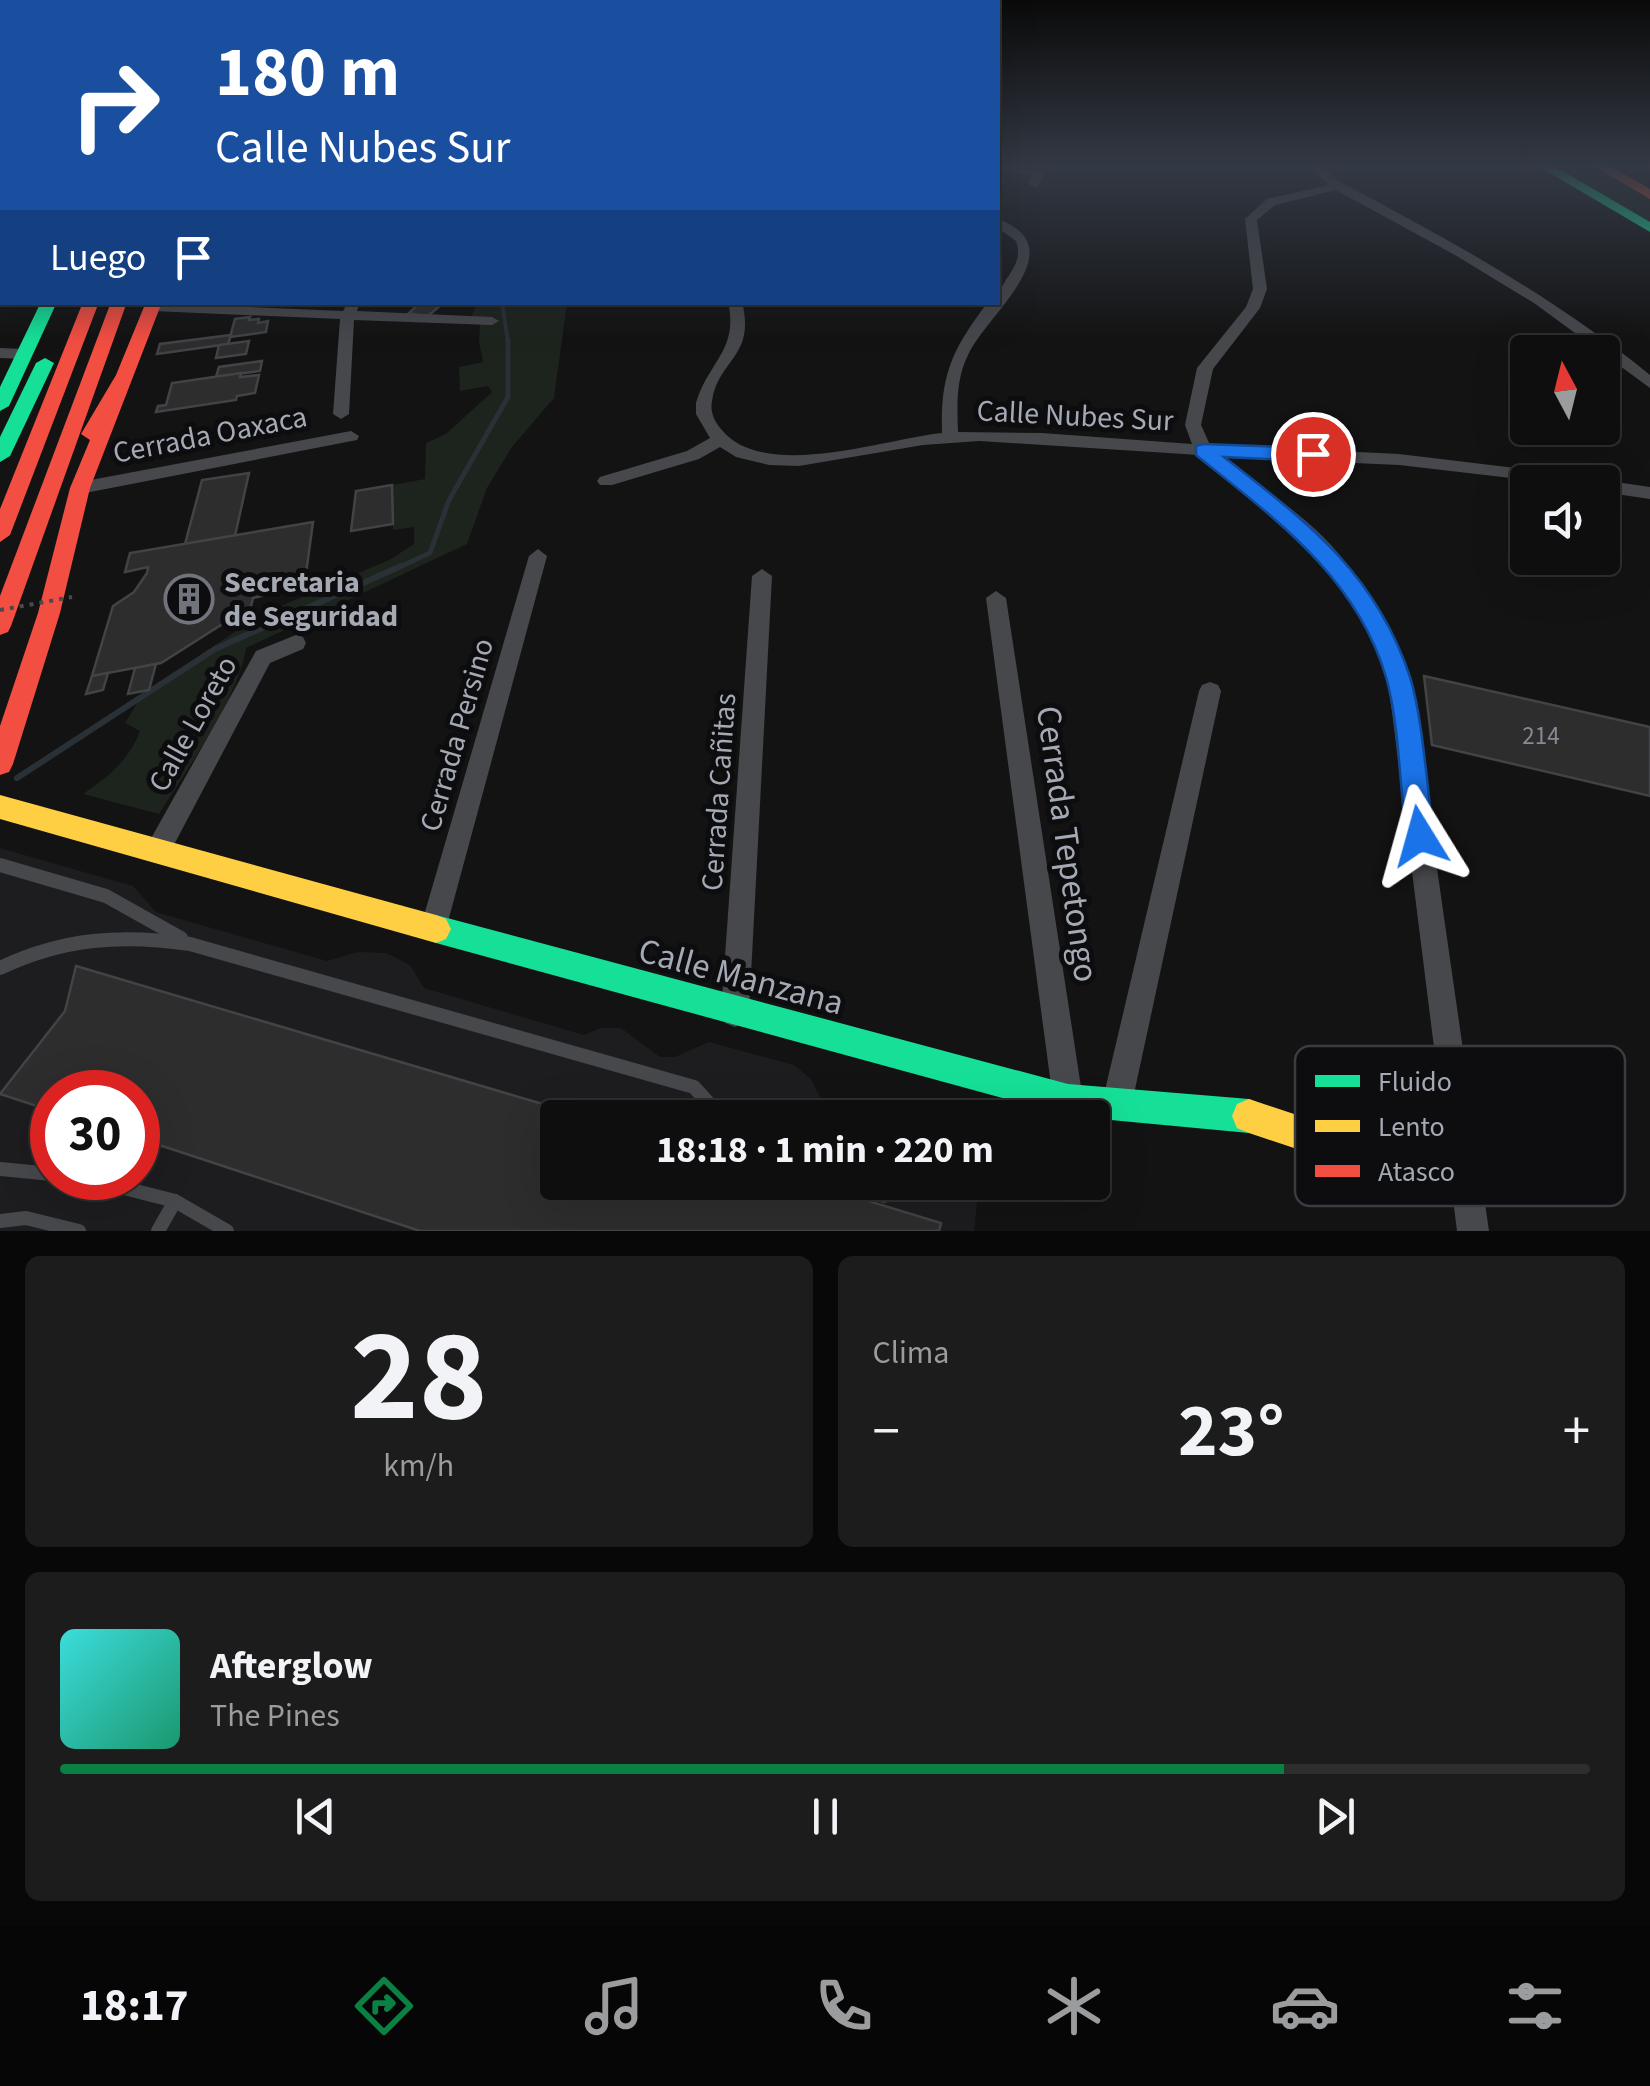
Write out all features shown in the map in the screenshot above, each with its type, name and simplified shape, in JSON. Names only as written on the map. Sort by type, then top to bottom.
[{"type":"main road","points":[[0,406],[12,353],[47,305]]},
{"type":"main road","points":[[0,456],[73,305]]},
{"type":"main road","points":[[0,502],[103,305]]},
{"type":"main road","points":[[0,626],[43,513],[103,305]]},
{"type":"main road","points":[[0,535],[103,305]]},
{"type":"main road","points":[[0,586],[103,305]]},
{"type":"main road","points":[[0,764],[49,613],[80,488],[153,305]]},
{"type":"main road","points":[[43,513],[123,378]]},
{"type":"main road","name":"Calle Manzana","points":[[0,807],[735,1013],[1068,1100]]},
{"type":"main road","name":"Calle Manzana","points":[[1110,1102],[1243,1114],[1295,1131]]},
{"type":"street","points":[[1253,223],[1260,289],[1253,308],[1205,368],[1193,426],[1203,450],[1308,534],[1336,564],[1380,631],[1399,680],[1449,1046]]},
{"type":"street","points":[[1404,223],[1552,307],[1608,346],[1650,383]]},
{"type":"street","points":[[1000,224],[1020,236],[1026,246],[1024,268],[1000,298]]},
{"type":"street","points":[[153,305],[351,309],[492,320]]},
{"type":"street","points":[[606,481],[693,455],[721,440],[706,420],[703,398],[711,378],[737,340],[735,305]]},
{"type":"street","points":[[950,437],[950,372],[964,341],[994,305]]},
{"type":"street","points":[[341,414],[342,364],[351,309]]},
{"type":"street","name":"Cerrada Oaxaca","points":[[80,488],[351,436]]},
{"type":"street","name":"Calle Nubes Sur","points":[[721,440],[737,449],[771,458],[807,461],[910,440],[950,437],[1430,462],[1510,473]]},
{"type":"street","points":[[1620,489],[1650,493]]},
{"type":"street","name":"Cerrada Persino","points":[[433,929],[538,556]]},
{"type":"street","name":"Cerrada Cañitas","points":[[735,1013],[762,576]]},
{"type":"street","name":"Cerrada Tepetongo","points":[[996,598],[1068,1100]]},
{"type":"street","name":"Calle Loreto","points":[[158,850],[263,657],[296,643]]},
{"type":"street","points":[[1116,1102],[1210,691]]},
{"type":"street","points":[[1470,1206],[1473,1231]]},
{"type":"lane","points":[[0,864],[106,896],[190,944]]},
{"type":"lane","points":[[0,968],[50,946],[97,936],[142,936],[190,944],[694,1087],[706,1100]]},
{"type":"lane","points":[[0,1169],[30,1172]]},
{"type":"lane","points":[[160,1198],[228,1231]]},
{"type":"lane","points":[[158,1231],[175,1202]]},
{"type":"lane","points":[[0,1221],[26,1218],[79,1231]]},
{"type":"path","points":[[0,610],[72,597]]},
{"type":"shaded area","points":[[476,305],[567,305],[554,398],[512,447],[487,488],[467,544],[246,648],[223,711],[159,814],[83,794],[130,751],[140,731],[125,723],[142,695],[239,629],[281,606],[391,559],[414,544],[414,527],[393,530],[392,485],[425,479],[426,443],[446,434],[492,392],[488,386],[460,391],[459,367],[483,362],[480,323],[470,321]]},
{"type":"shaded area","points":[[0,848],[133,886],[156,912],[327,961],[358,952],[386,953],[410,965],[424,988],[584,1035],[601,1028],[621,1028],[660,1057],[675,1057],[709,1042],[794,1065],[811,1079],[820,1097],[829,1100],[540,1100],[540,1200],[977,1200],[974,1231],[0,1231]]},
{"type":"building","points":[[418,305],[441,305],[427,317],[409,313]]},
{"type":"building","points":[[250,317],[249,320],[259,319],[258,323],[268,321],[266,332],[230,337],[235,319]]},
{"type":"building","points":[[231,335],[228,344],[157,354],[160,344]]},
{"type":"building","points":[[249,341],[246,354],[216,358],[219,345]]},
{"type":"building","points":[[262,361],[260,371],[216,377],[219,367]]},
{"type":"building","points":[[241,373],[240,377],[259,375],[255,393],[237,396],[236,400],[156,412],[158,406],[166,405],[172,383]]},
{"type":"building","points":[[249,473],[235,536],[185,544],[202,480]]},
{"type":"building","points":[[392,485],[393,524],[351,531],[356,491]]},
{"type":"building","name":"Secretaria de Seguridad","points":[[313,522],[306,574],[270,580],[267,595],[253,598],[251,606],[161,663],[92,676],[113,606],[134,592],[147,573],[148,567],[125,572],[130,553]]},
{"type":"building","points":[[156,664],[149,690],[128,694],[135,668]]},
{"type":"building","points":[[108,673],[103,690],[86,694],[92,676]]},
{"type":"building","points":[[1424,676],[1650,727],[1650,796],[1432,745]]},
{"type":"building","points":[[76,966],[540,1103],[540,1200],[865,1200],[941,1223],[939,1231],[420,1231],[160,1145],[160,1070],[30,1070],[30,1104],[0,1094],[65,1011]]},
{"type":"waterway","points":[[502,305],[508,343]]},
{"type":"waterway","points":[[395,569],[430,553],[449,500],[508,397],[508,343]]},
{"type":"waterway","points":[[17,778],[215,649],[401,566]]},
{"type":"traffic: fast","points":[[1642,223],[1650,228]]},
{"type":"traffic: fast","points":[[0,406],[48,305]]},
{"type":"traffic: fast","points":[[0,456],[45,363]]},
{"type":"traffic: fast","points":[[436,929],[1068,1100],[1249,1116]]},
{"type":"traffic: slow","points":[[0,807],[436,929]]},
{"type":"traffic: slow","points":[[1249,1116],[1295,1131]]},
{"type":"traffic: jam","points":[[0,535],[90,305]]},
{"type":"traffic: jam","points":[[0,626],[118,305]]},
{"type":"traffic: jam","points":[[0,764],[49,613],[80,488],[153,305]]},
{"type":"traffic: jam","points":[[90,434],[123,378]]},
{"type":"place","name":"Secretaria de Seguridad","points":[[189,599]]},
{"type":"route","points":[[1313,454],[1203,450],[1308,534],[1336,564],[1380,631],[1399,680],[1420,836]]}]
